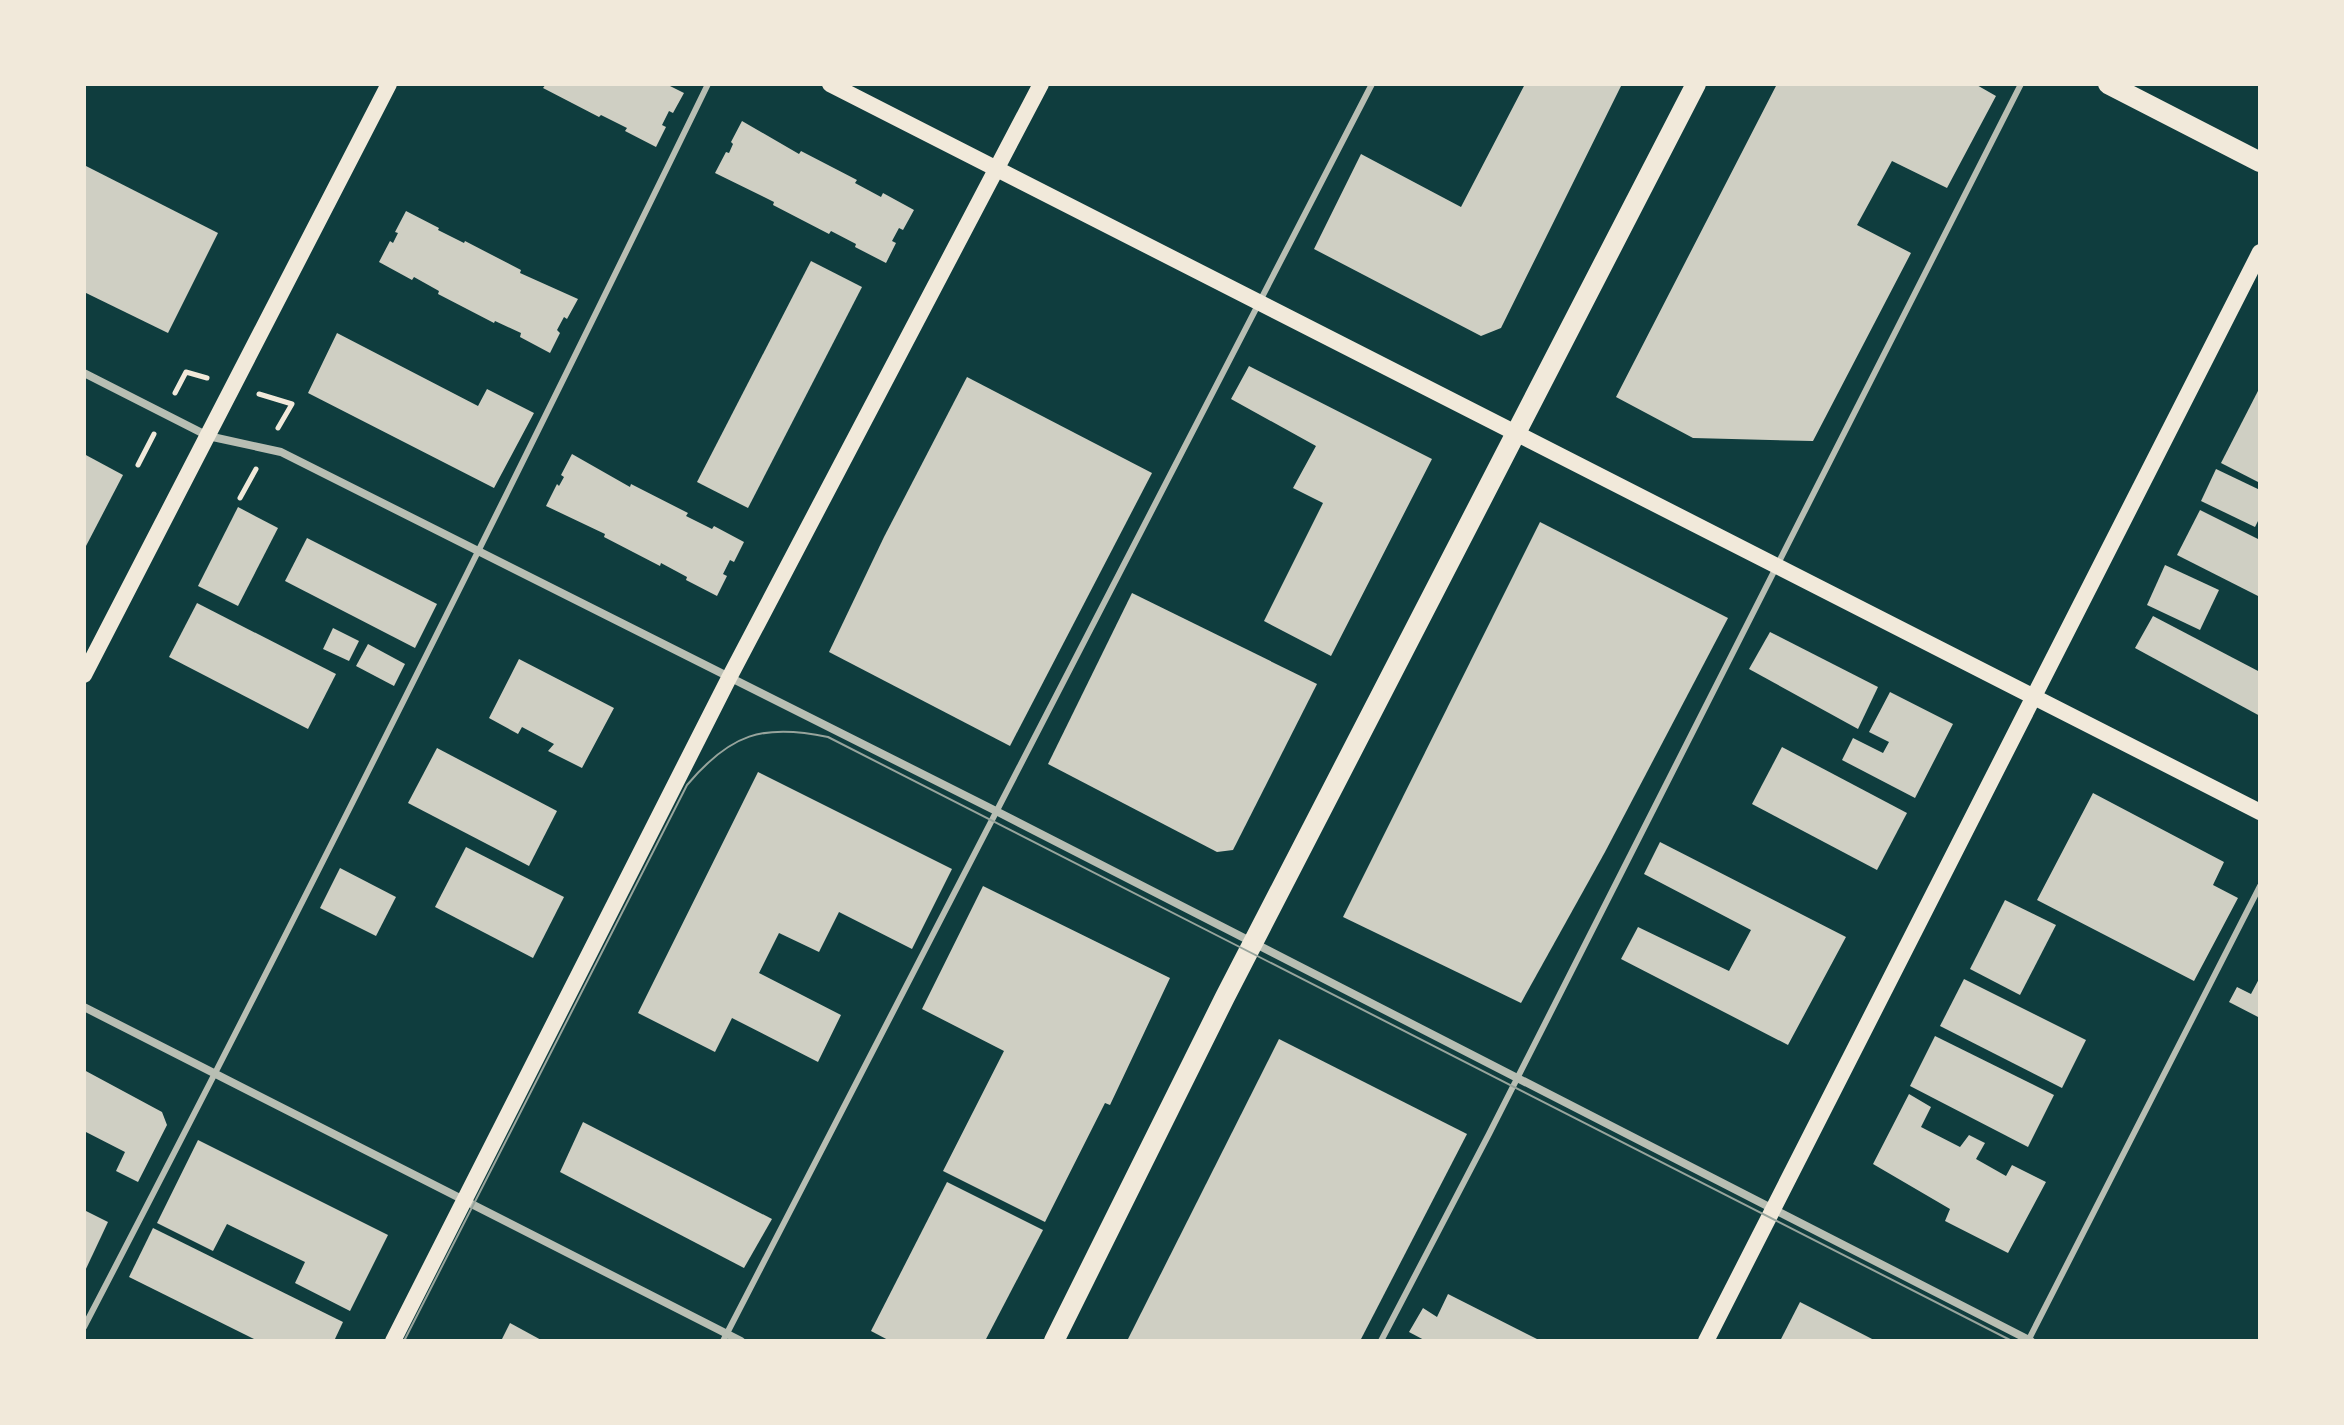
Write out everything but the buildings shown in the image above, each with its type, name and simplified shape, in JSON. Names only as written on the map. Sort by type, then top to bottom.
[{"type":"main road","points":[[84,675],[389,84]]},
{"type":"main road","points":[[830,84],[2260,812]]},
{"type":"main road","points":[[393,1341],[729,678],[1041,84]]},
{"type":"main road","points":[[1054,1341],[1254,942],[1696,84]]},
{"type":"main road","points":[[2108,84],[2260,162]]},
{"type":"main road","points":[[1706,1341],[2260,252]]},
{"type":"street","points":[[84,373],[208,436],[281,452],[1254,942],[2030,1341]]},
{"type":"street","points":[[84,1007],[725,1337],[741,1341]]},
{"type":"lane","points":[[84,1327],[479,552],[708,84]]},
{"type":"lane","points":[[725,1337],[1372,84]]},
{"type":"lane","points":[[1381,1341],[2021,84]]},
{"type":"lane","points":[[2030,1341],[2260,886]]},
{"type":"tram line","points":[[404,1341],[687,785],[718,754],[733,744],[749,737],[785,731],[828,737],[2012,1341]]}]
